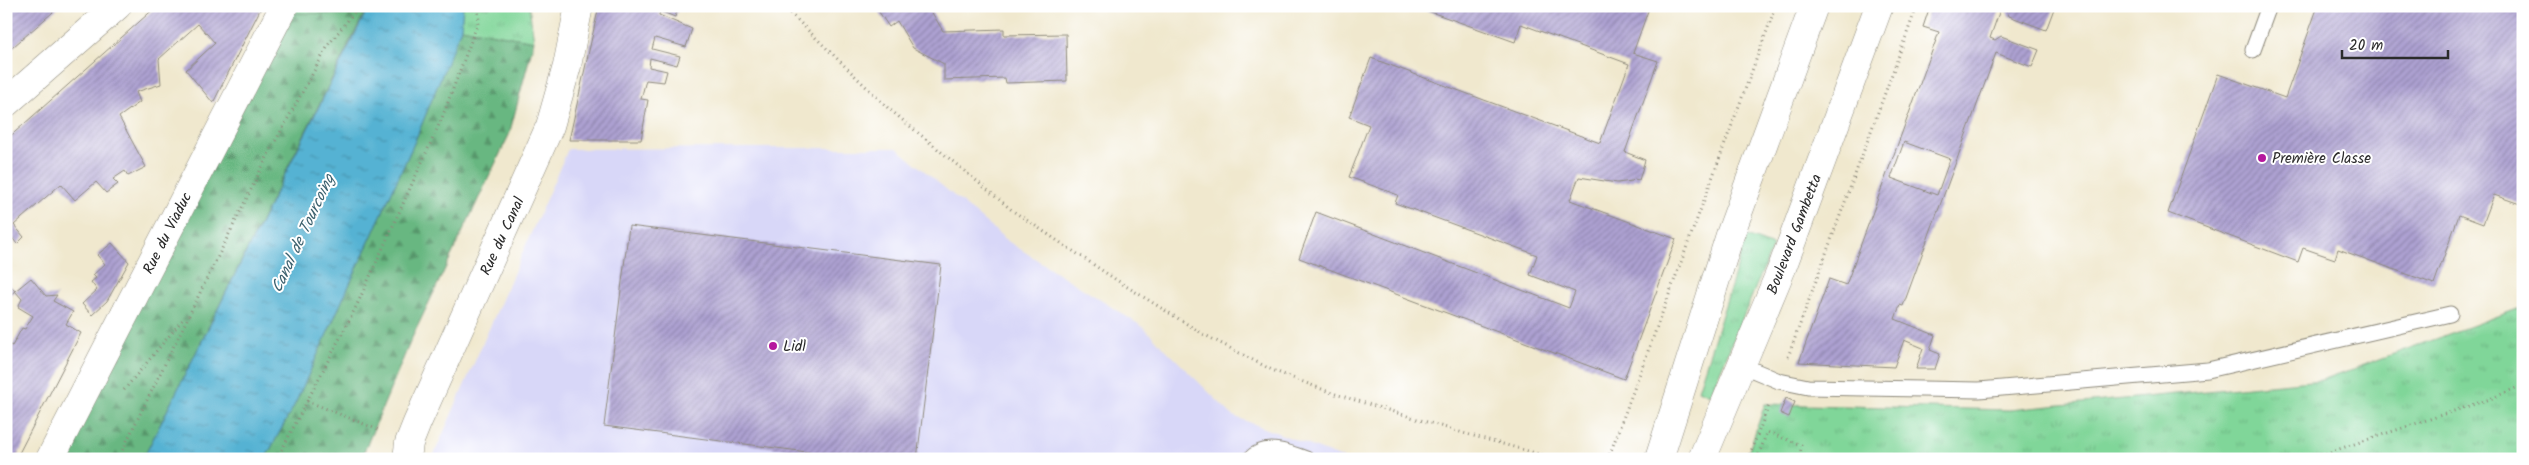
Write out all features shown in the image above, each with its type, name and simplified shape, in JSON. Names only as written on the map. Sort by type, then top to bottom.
[{"type":"street","points":[[6,103],[117,6]]},
{"type":"street","name":"Rue du Viaduc","points":[[50,459],[284,6]]},
{"type":"street","name":"Rue du Canal","points":[[408,451],[550,126],[567,66],[579,6]]},
{"type":"street","points":[[1658,459],[1730,235],[1814,6]]},
{"type":"street","name":"Boulevard Gambetta","points":[[1702,459],[1785,260],[1879,6]]},
{"type":"lane","points":[[2253,50],[2269,6]]},
{"type":"lane","points":[[1741,365],[1795,386],[1979,390],[2186,372],[2230,366],[2450,314]]},
{"type":"lane","points":[[1250,459],[1255,453],[1272,449],[1306,459]]},
{"type":"path","points":[[118,459],[271,149],[329,44],[359,6]]},
{"type":"path","points":[[277,459],[356,307],[442,118],[480,20],[477,6]]},
{"type":"path","points":[[783,6],[888,108],[1013,211],[1196,330],[1272,370],[1332,393],[1473,436],[1557,459]]},
{"type":"path","points":[[1608,459],[1776,6]]},
{"type":"path","points":[[1748,459],[1779,381],[1917,6]]},
{"type":"path","points":[[122,394],[135,374],[188,314]]},
{"type":"path","points":[[2301,459],[2321,455],[2472,406],[2523,385]]},
{"type":"path","points":[[307,401],[408,451]]},
{"type":"path","points":[[1757,459],[1767,432],[1801,446],[1800,459]]},
{"type":"shaded area","points":[[897,148],[1009,242],[1143,327],[1233,416],[1345,459],[432,459],[568,149]]},
{"type":"green space","points":[[292,6],[369,6],[364,14],[288,13]]},
{"type":"green space","points":[[463,6],[529,6],[534,41],[461,28]]},
{"type":"green space","points":[[288,13],[364,14],[143,459],[57,459]]},
{"type":"green space","points":[[461,28],[534,41],[509,135],[411,340],[361,459],[265,459],[295,404],[415,141]]},
{"type":"green space","points":[[1747,236],[1773,246],[1710,395],[1698,390]]},
{"type":"green space","points":[[2523,307],[2523,459],[1746,459],[1765,404],[2009,410],[2322,380]]},
{"type":"water","name":"Canal de Tourcoing","points":[[369,6],[463,6],[461,28],[415,141],[295,404],[265,459],[143,459]]},
{"type":"building","points":[[6,6],[60,6],[6,53]]},
{"type":"building","points":[[157,6],[262,6],[213,103],[186,70],[215,43],[198,24],[159,59],[161,84],[136,92],[140,102],[119,117],[146,167],[128,176],[125,171],[113,179],[118,184],[106,193],[96,182],[75,200],[61,184],[14,225],[24,237],[17,244],[6,230],[6,140]]},
{"type":"building","points":[[599,6],[679,6],[675,17],[660,11],[659,15],[692,29],[686,47],[655,38],[652,49],[680,56],[677,65],[650,58],[649,67],[667,71],[664,82],[646,80],[641,99],[648,100],[641,140],[569,140]]},
{"type":"building","points":[[875,6],[928,6],[943,31],[1004,29],[1004,35],[1066,34],[1067,81],[1006,83],[1005,78],[944,80],[944,64],[913,48],[897,21],[889,27]]},
{"type":"building","points":[[1414,6],[1649,8],[1633,53],[1658,61],[1625,152],[1645,160],[1639,180],[1634,179],[1617,183],[1579,177],[1570,200],[1676,239],[1624,379],[1299,258],[1316,212],[1569,308],[1575,292],[1530,275],[1537,255],[1395,203],[1398,195],[1349,177],[1369,125],[1349,117],[1371,58],[1600,143],[1629,64],[1521,24],[1515,42]]},
{"type":"building","points":[[1930,6],[2055,6],[2046,30],[2009,16],[2006,9],[2001,7],[1990,38],[1995,40],[2001,36],[2039,50],[2032,67],[1996,53],[1903,306],[1900,305],[1895,319],[1935,335],[1930,350],[1940,354],[1935,369],[1916,369],[1923,348],[1904,340],[1894,367],[1799,362],[1829,279],[1846,285],[1939,32],[1923,27]],"holes":[[[1904,142],[1950,159],[1937,195],[1891,178]]]},
{"type":"building","points":[[2318,6],[2523,6],[2523,205],[2494,195],[2483,224],[2459,215],[2434,284],[2338,249],[2335,259],[2303,248],[2298,262],[2168,213],[2218,74],[2285,98]]},
{"type":"building","name":"Lidl","points":[[629,226],[941,265],[917,459],[862,459],[604,426]]},
{"type":"building","points":[[112,243],[129,262],[107,301],[92,315],[82,304],[97,290],[91,282],[96,278],[93,275],[105,264],[97,255]]},
{"type":"building","points":[[31,278],[46,296],[57,295],[53,301],[73,312],[66,324],[81,333],[16,459],[6,459],[6,343],[12,346],[22,328],[25,329],[33,316],[18,307],[22,299],[15,291]]},
{"type":"building","points":[[8,283],[15,291],[6,298],[6,285]]},
{"type":"building","points":[[1786,398],[1795,402],[1789,417],[1780,413]]},
{"type":"place","name":"Première Classe","points":[[2262,158]]},
{"type":"place","name":"Lidl","points":[[773,346]]}]
